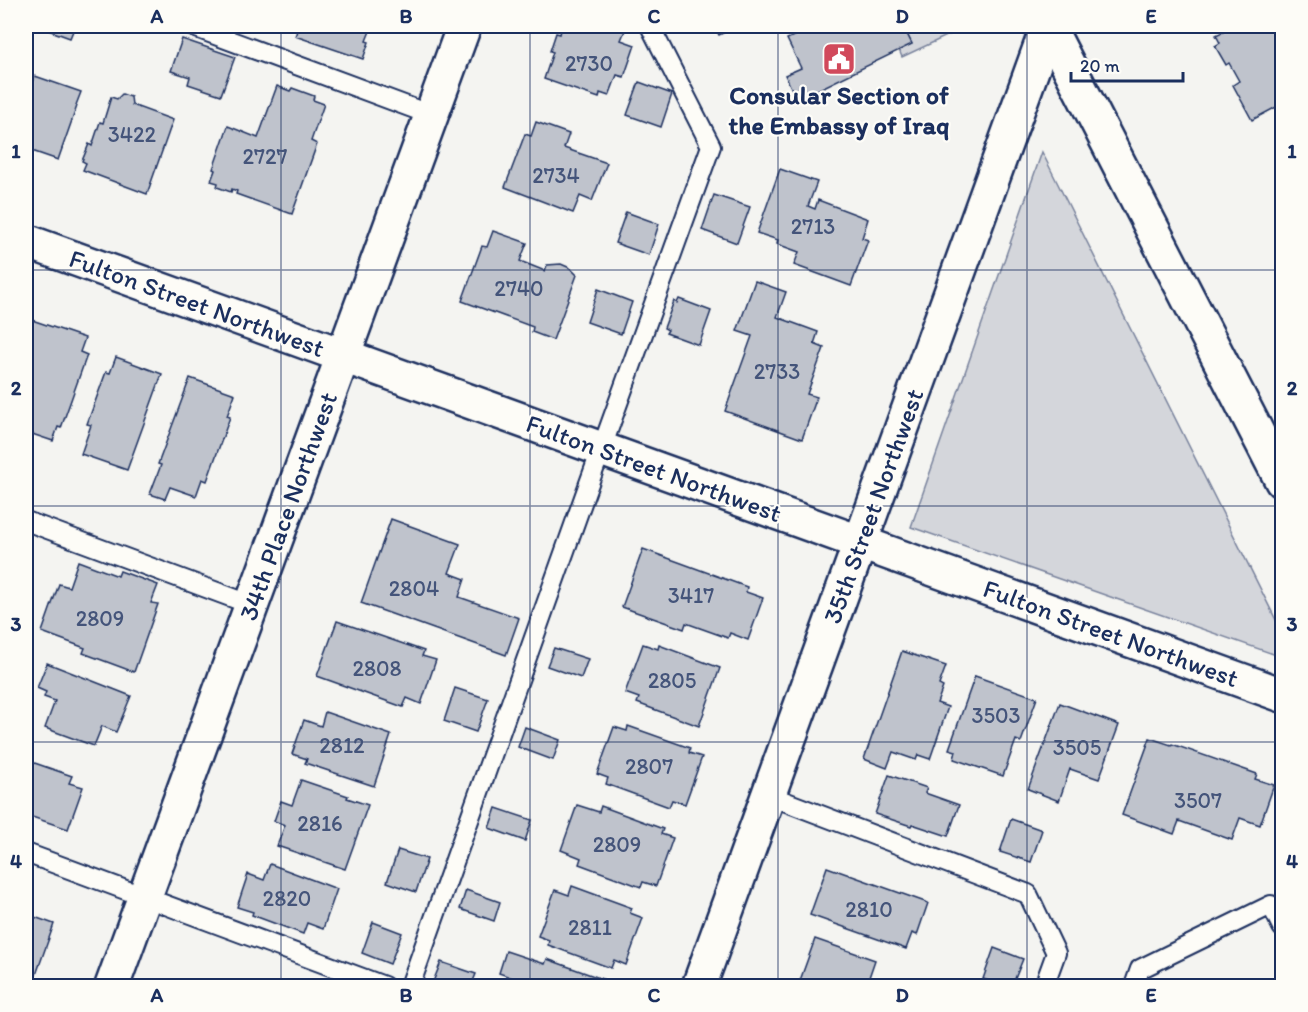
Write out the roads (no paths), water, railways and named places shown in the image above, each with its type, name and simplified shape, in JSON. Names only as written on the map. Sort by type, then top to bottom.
[{"type":"street","name":"34th Place Northwest","points":[[112,987],[464,26]]},
{"type":"street","points":[[1048,26],[1282,481]]},
{"type":"street","name":"35th Street Northwest","points":[[699,987],[1048,26]]},
{"type":"street","name":"Fulton Street Northwest","points":[[26,241],[1282,695]]},
{"type":"lane","points":[[191,26],[431,115]]},
{"type":"lane","points":[[410,987],[711,146],[650,26]]},
{"type":"lane","points":[[26,521],[252,605]]},
{"type":"lane","points":[[768,795],[1028,894],[1056,953],[1044,987]]},
{"type":"lane","points":[[26,854],[384,987]]},
{"type":"lane","points":[[1134,987],[1140,969],[1271,905],[1282,927]]},
{"type":"place","name":"Consular Section of the Embassy of Iraq","points":[[839,59]]}]
